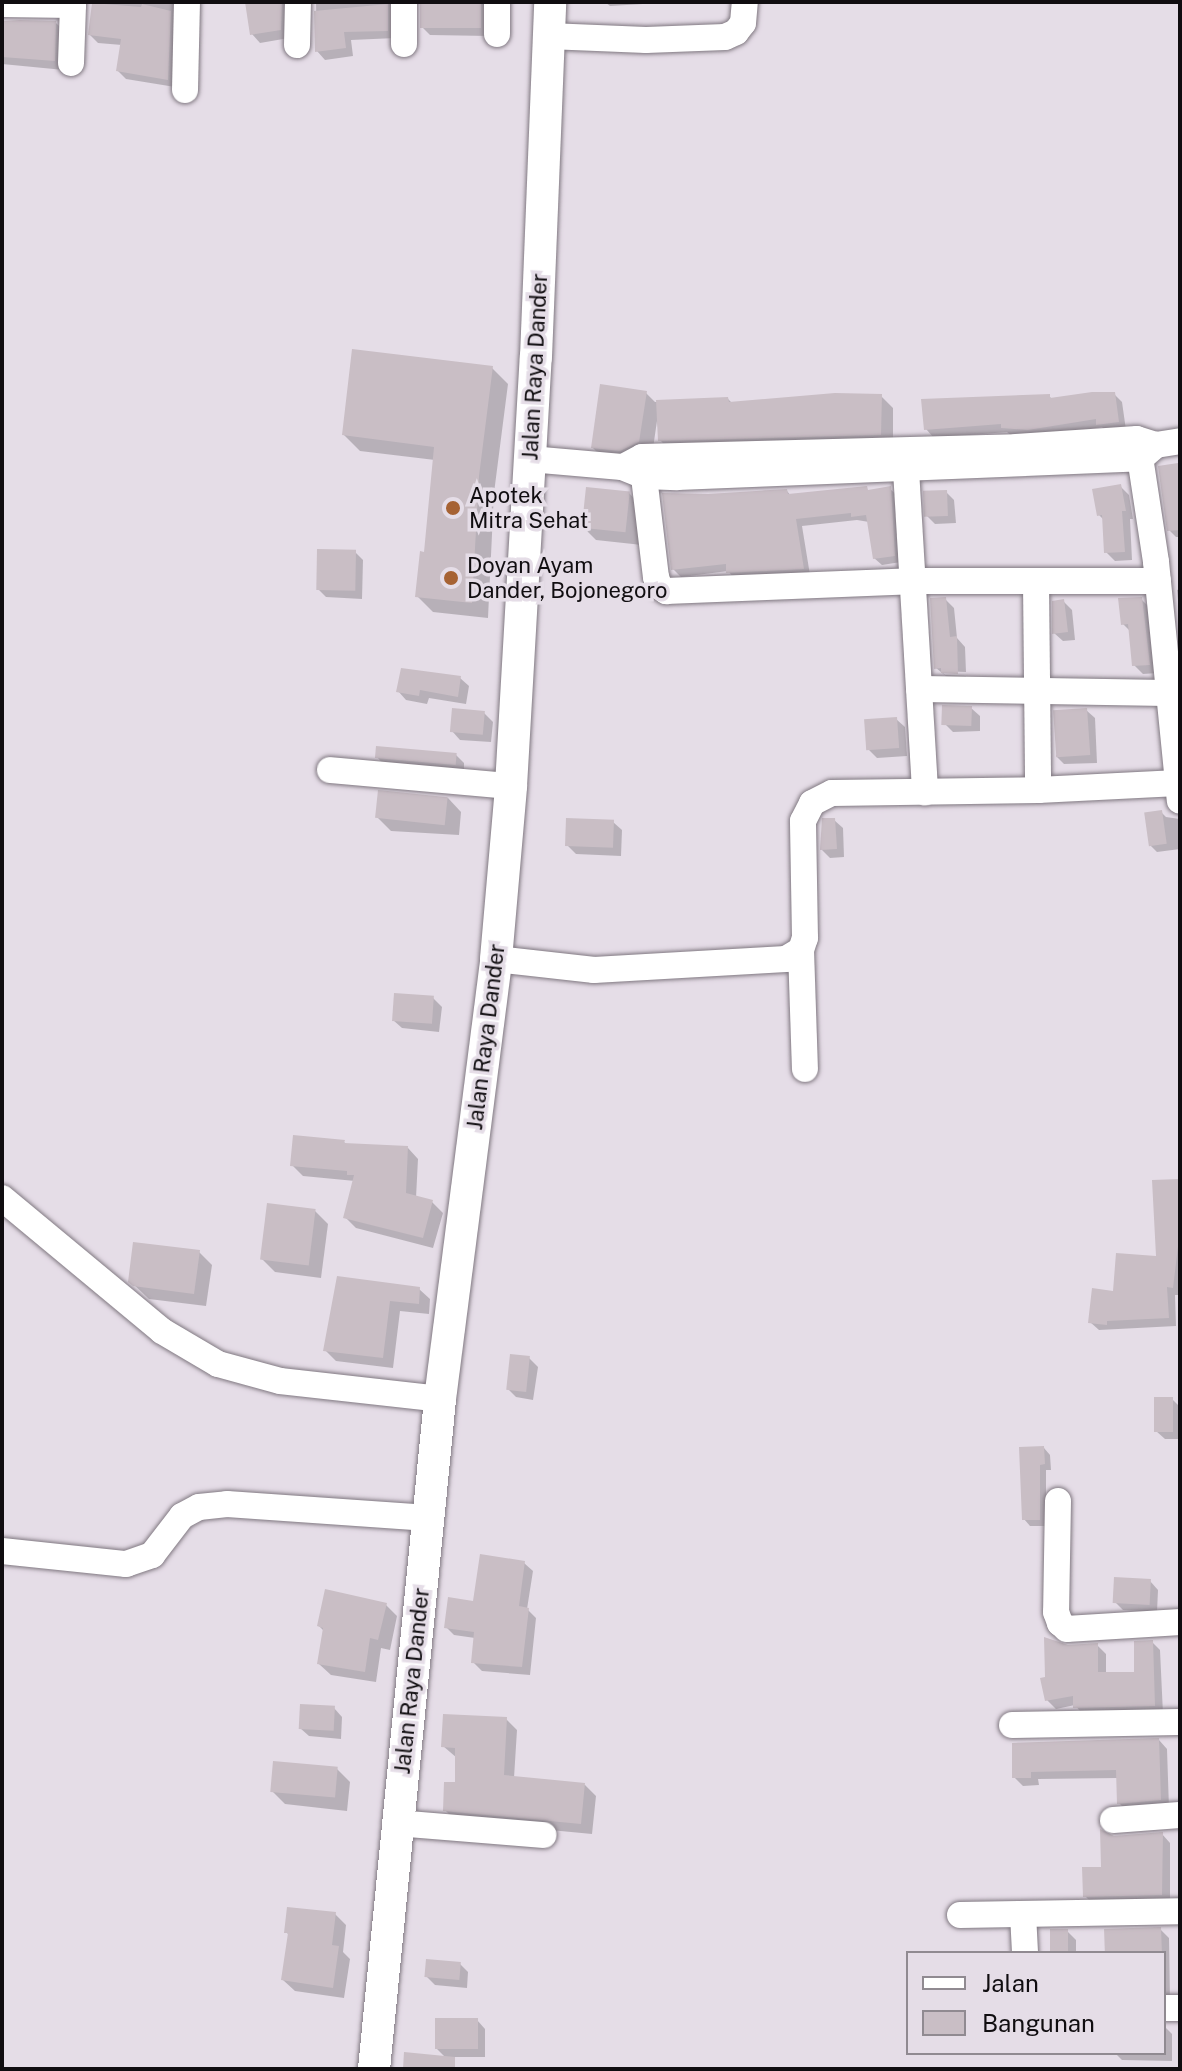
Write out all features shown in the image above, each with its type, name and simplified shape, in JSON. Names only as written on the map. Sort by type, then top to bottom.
[{"type":"main road","name":"Jalan Raya Dander","points":[[374,2069],[440,1399],[496,959],[511,786],[530,459],[550,2]]},
{"type":"street","points":[[185,90],[187,2]]},
{"type":"street","points":[[297,45],[298,2]]},
{"type":"street","points":[[404,2],[404,44]]},
{"type":"street","points":[[497,2],[497,34]]},
{"type":"street","points":[[548,36],[646,40],[725,37],[736,32],[743,23],[745,2]]},
{"type":"street","points":[[2,4],[73,4],[71,63]]},
{"type":"street","points":[[530,459],[676,467],[1017,456],[1154,446],[1179,792],[1038,790],[832,793],[806,810],[801,833],[805,1069]]},
{"type":"street","points":[[905,459],[925,792]]},
{"type":"street","points":[[636,467],[656,577],[659,586],[666,591],[911,581],[1036,583],[1165,568]]},
{"type":"street","points":[[1036,583],[1038,790]]},
{"type":"street","points":[[919,689],[1037,691],[1172,678]]},
{"type":"street","points":[[330,770],[511,786]]},
{"type":"street","points":[[496,959],[615,969],[711,961],[773,961],[786,959],[801,950]]},
{"type":"street","points":[[2,1198],[151,1323],[218,1364],[280,1381],[440,1399]]},
{"type":"street","points":[[1058,1501],[1056,1612],[1060,1623],[1067,1629],[1180,1622]]},
{"type":"street","points":[[2,1551],[126,1564],[152,1555],[182,1516],[199,1507],[227,1504],[429,1518]]},
{"type":"street","points":[[1012,1725],[1180,1722]]},
{"type":"street","points":[[1113,1820],[1180,1815]]},
{"type":"street","points":[[397,1823],[544,1835]]},
{"type":"street","points":[[960,1915],[1180,1911]]},
{"type":"street","points":[[1023,1914],[1025,1951]]},
{"type":"building","points":[[245,2],[282,2],[281,30],[250,35]]},
{"type":"building","points":[[420,2],[481,2],[481,28],[420,28]]},
{"type":"building","points":[[92,3],[141,7],[142,4],[171,11],[168,80],[116,71],[121,39],[88,35]]},
{"type":"building","points":[[388,4],[388,31],[344,32],[346,48],[315,52],[314,11]]},
{"type":"building","points":[[2,21],[56,21],[55,61],[2,57]]},
{"type":"building","points":[[352,349],[493,366],[479,476],[472,603],[415,597],[420,551],[424,552],[434,447],[342,435]]},
{"type":"building","points":[[600,384],[647,391],[639,442],[620,451],[591,448]]},
{"type":"building","points":[[1115,392],[1119,422],[1096,425],[1096,419],[1028,430],[1001,428],[1001,424],[924,430],[921,399],[1050,394],[1050,398]]},
{"type":"building","points":[[835,393],[882,394],[881,435],[658,441],[656,400],[728,397],[729,402]]},
{"type":"building","points":[[1178,463],[1180,530],[1167,531],[1158,466]]},
{"type":"building","points":[[1121,484],[1126,511],[1122,511],[1125,552],[1104,553],[1102,515],[1097,516],[1092,489]]},
{"type":"building","points":[[867,486],[868,490],[891,486],[895,556],[873,559],[866,515],[851,517],[851,513],[796,519],[804,569],[726,573],[726,564],[671,570],[662,493],[708,494],[787,489],[788,494]]},
{"type":"building","points":[[586,487],[630,492],[625,532],[582,528]]},
{"type":"building","points":[[947,490],[948,516],[924,517],[923,491]]},
{"type":"building","points":[[317,549],[356,550],[355,591],[316,590]]},
{"type":"building","points":[[946,597],[950,637],[957,636],[958,674],[941,673],[941,668],[934,669],[930,598]]},
{"type":"building","points":[[1142,597],[1150,665],[1132,666],[1128,624],[1121,625],[1118,598]]},
{"type":"building","points":[[1064,599],[1068,632],[1052,634],[1052,601]]},
{"type":"building","points":[[401,668],[461,676],[458,697],[420,690],[419,696],[396,692]]},
{"type":"building","points":[[942,705],[972,706],[971,726],[941,725]]},
{"type":"building","points":[[452,708],[485,711],[483,735],[450,732]]},
{"type":"building","points":[[1087,708],[1090,755],[1056,757],[1053,710]]},
{"type":"building","points":[[897,717],[899,748],[866,750],[864,719]]},
{"type":"building","points":[[376,746],[457,753],[456,765],[375,758]]},
{"type":"building","points":[[378,790],[448,797],[445,825],[375,818]]},
{"type":"building","points":[[1162,810],[1167,844],[1149,846],[1144,813]]},
{"type":"building","points":[[566,818],[614,820],[613,848],[565,846]]},
{"type":"building","points":[[822,818],[835,818],[837,849],[820,850]]},
{"type":"building","points":[[394,993],[434,996],[432,1024],[392,1021]]},
{"type":"building","points":[[293,1135],[345,1140],[344,1143],[408,1146],[406,1193],[433,1200],[423,1238],[343,1218],[354,1175],[347,1175],[347,1171],[290,1166]]},
{"type":"building","points":[[1180,1179],[1180,1230],[1173,1288],[1167,1287],[1169,1318],[1107,1321],[1107,1325],[1088,1323],[1092,1288],[1113,1291],[1116,1253],[1156,1256],[1152,1180]]},
{"type":"building","points":[[267,1203],[316,1209],[309,1266],[260,1260]]},
{"type":"building","points":[[133,1242],[200,1250],[194,1294],[133,1286],[128,1282]]},
{"type":"building","points":[[337,1276],[420,1287],[419,1304],[390,1301],[383,1358],[323,1351]]},
{"type":"building","points":[[510,1354],[530,1356],[526,1392],[506,1390]]},
{"type":"building","points":[[1154,1397],[1173,1397],[1173,1432],[1154,1432]]},
{"type":"building","points":[[1044,1446],[1045,1464],[1040,1465],[1040,1520],[1022,1520],[1019,1447]]},
{"type":"building","points":[[480,1554],[525,1561],[519,1606],[529,1608],[522,1667],[471,1663],[474,1632],[444,1628],[448,1597],[473,1601]]},
{"type":"building","points":[[1114,1577],[1151,1579],[1150,1605],[1113,1603]]},
{"type":"building","points":[[325,1589],[387,1603],[378,1640],[370,1638],[365,1672],[317,1664],[323,1628],[317,1626]]},
{"type":"building","points":[[1044,1637],[1068,1645],[1098,1643],[1098,1672],[1134,1672],[1134,1641],[1153,1640],[1155,1706],[1073,1708],[1073,1696],[1045,1701],[1040,1678],[1045,1677]]},
{"type":"building","points":[[300,1704],[335,1706],[334,1731],[299,1729]]},
{"type":"building","points":[[443,1714],[507,1717],[504,1775],[585,1783],[581,1824],[443,1811],[444,1782],[455,1782],[455,1748],[441,1747]]},
{"type":"building","points":[[1159,1738],[1161,1800],[1117,1804],[1116,1770],[1031,1772],[1031,1778],[1012,1778],[1012,1743]]},
{"type":"building","points":[[273,1761],[338,1767],[335,1798],[270,1792]]},
{"type":"building","points":[[1100,1829],[1114,1836],[1163,1832],[1162,1895],[1083,1897],[1082,1867],[1101,1867]]},
{"type":"building","points":[[287,1907],[336,1912],[332,1945],[339,1946],[333,1988],[281,1980],[288,1933],[284,1933]]},
{"type":"building","points":[[1161,1927],[1162,1951],[1105,1951],[1104,1929]]},
{"type":"building","points":[[1050,1929],[1068,1929],[1068,1951],[1050,1951]]},
{"type":"building","points":[[426,1959],[461,1962],[459,1980],[424,1977]]},
{"type":"building","points":[[435,2018],[478,2018],[478,2049],[435,2049]]},
{"type":"building","points":[[404,2052],[455,2057],[455,2069],[403,2069]]},
{"type":"place","name":"Apotek Mitra Sehat","points":[[453,508]]},
{"type":"place","name":"Doyan Ayam Dander, Bojonegoro","points":[[451,578]]}]
